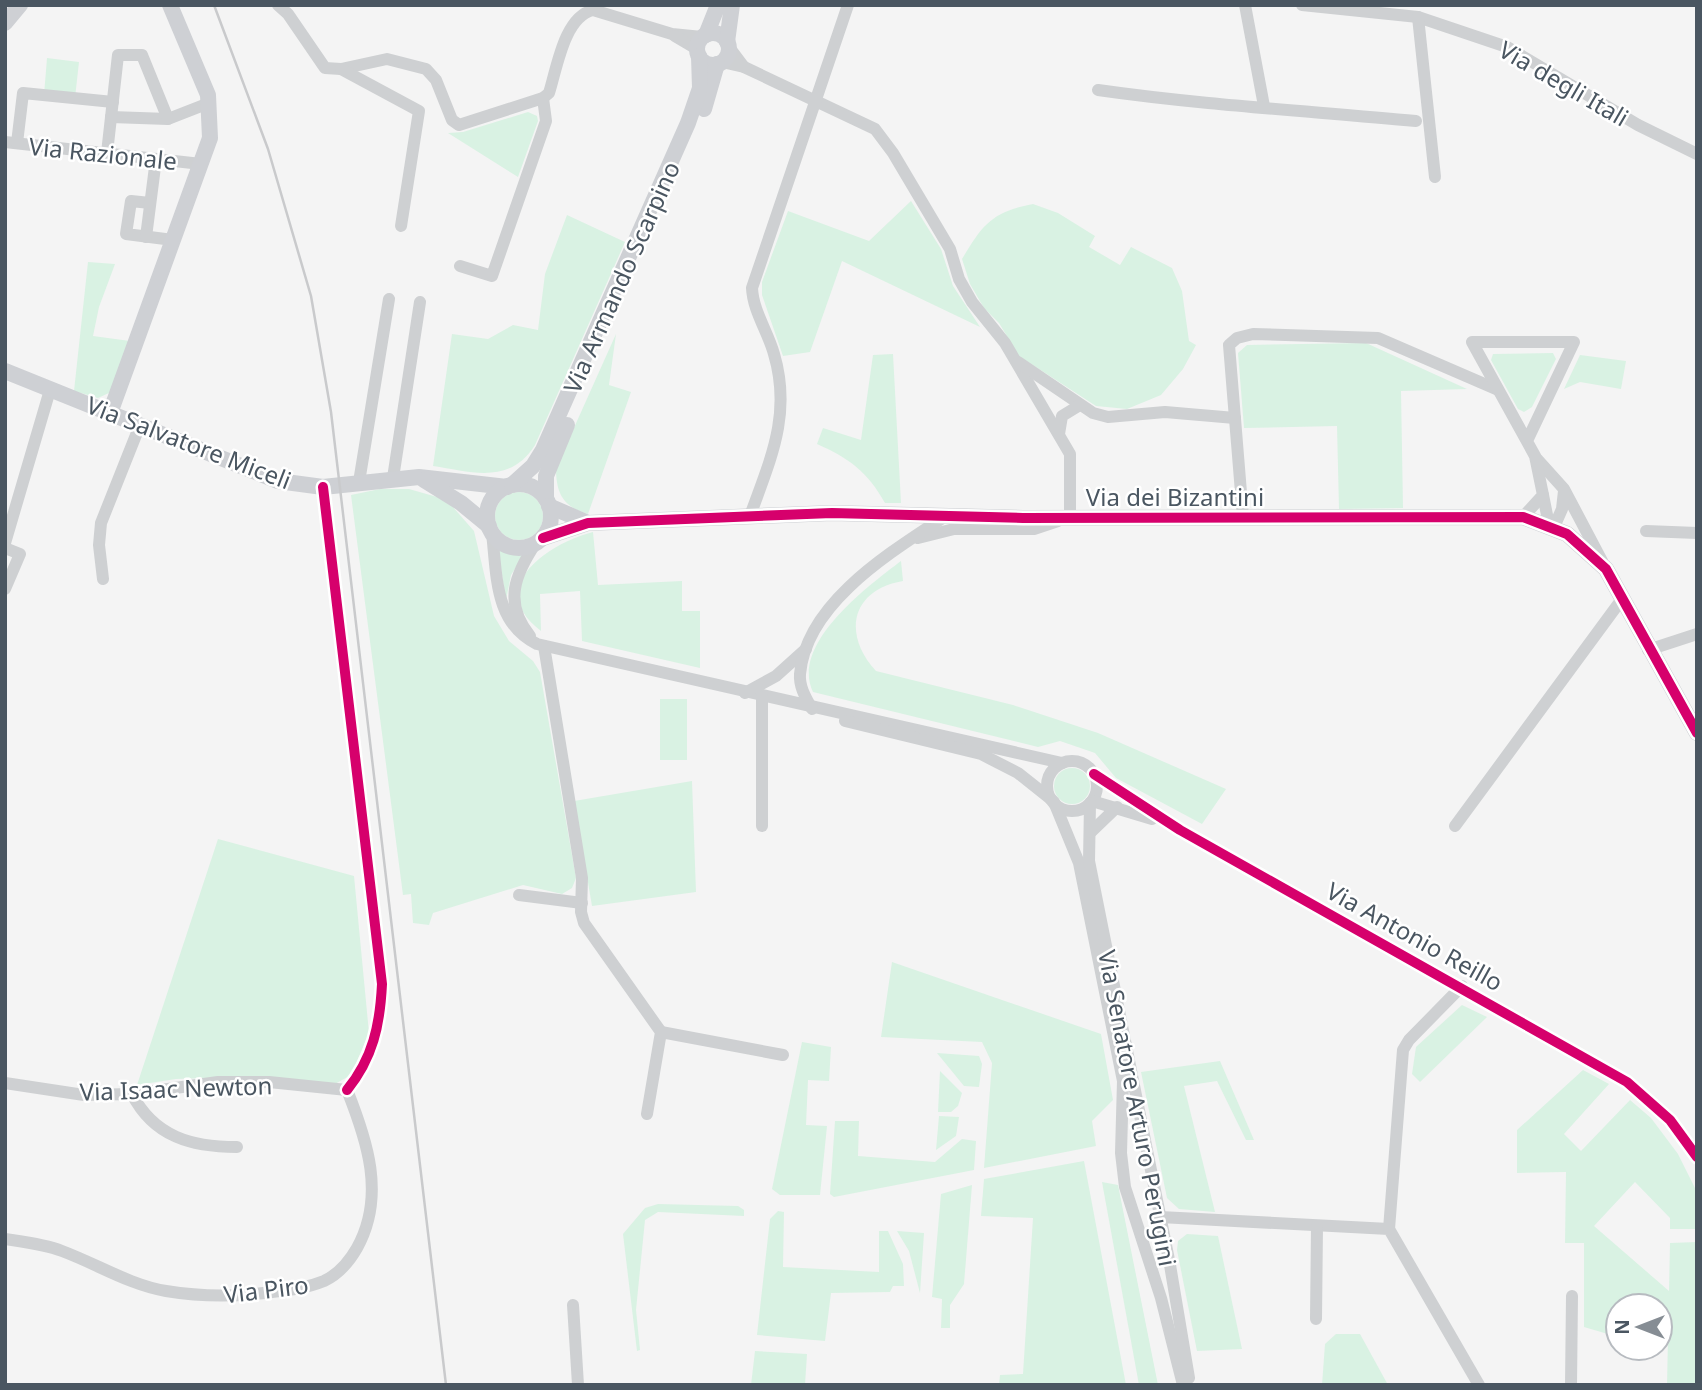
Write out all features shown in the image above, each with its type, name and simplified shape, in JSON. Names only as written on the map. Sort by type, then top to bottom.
[{"type":"street","points":[[5,23],[20,5]]},
{"type":"street","points":[[110,413],[210,138],[209,103],[167,5]]},
{"type":"street","points":[[278,5],[288,14],[325,68],[341,69],[387,59],[425,69],[436,80],[452,120],[459,125],[543,98],[548,93],[573,25],[586,12],[593,10],[701,44]]},
{"type":"street","name":"Via Armando Scarpino","points":[[510,486],[533,466],[543,450],[666,174],[699,88],[701,44],[719,5]]},
{"type":"street","name":"Via Armando Scarpino","points":[[548,503],[546,476],[698,127],[724,54],[732,5]]},
{"type":"street","points":[[750,516],[780,425],[777,364],[756,307],[752,288],[848,5]]},
{"type":"street","points":[[1245,5],[1264,106]]},
{"type":"street","name":"Via degli Itali","points":[[1302,5],[1418,17],[1507,47],[1638,125],[1697,154]]},
{"type":"street","points":[[1418,17],[1435,177]]},
{"type":"street","points":[[701,44],[716,33],[724,54],[744,67],[815,103],[875,129],[893,153],[950,249],[959,279],[972,302],[1005,343],[1070,454],[1073,466],[1066,518]]},
{"type":"street","points":[[701,44],[705,63],[724,54]]},
{"type":"street","points":[[107,153],[118,55],[142,55],[167,120]]},
{"type":"street","points":[[341,69],[419,111],[401,226]]},
{"type":"street","points":[[1098,89],[1194,104],[1264,106],[1416,121]]},
{"type":"street","points":[[11,143],[23,93],[113,102]]},
{"type":"street","points":[[460,266],[492,276],[546,121],[543,98]]},
{"type":"street","points":[[111,117],[167,120],[209,103]]},
{"type":"street","name":"Via Razionale","points":[[11,143],[201,163]]},
{"type":"street","points":[[146,237],[156,159]]},
{"type":"street","points":[[150,203],[131,201],[126,234],[173,240]]},
{"type":"street","points":[[359,482],[389,299]]},
{"type":"street","points":[[393,478],[420,302]]},
{"type":"street","points":[[1243,517],[1229,345],[1237,338],[1253,334],[1362,335],[1378,338],[1496,389]]},
{"type":"street","points":[[1527,441],[1574,342],[1472,342],[1535,456],[1564,489],[1606,569]]},
{"type":"street","points":[[1013,359],[1093,413],[1108,417],[1165,412],[1235,418]]},
{"type":"street","name":"Via Salvatore Miceli","points":[[6,376],[110,413],[278,481],[323,486],[419,477],[510,486]]},
{"type":"street","points":[[5,589],[20,554],[5,546],[50,390]]},
{"type":"street","points":[[1059,435],[1062,416],[1080,405]]},
{"type":"street","points":[[103,579],[99,545],[101,523],[140,425]]},
{"type":"street","points":[[1535,456],[1551,526]]},
{"type":"street","points":[[419,477],[461,503],[507,546],[517,548],[540,540]]},
{"type":"street","points":[[323,486],[382,984],[372,1051],[362,1072],[347,1090]]},
{"type":"street","points":[[783,1055],[660,1031],[584,923],[582,878],[541,645],[525,630],[513,597],[519,568],[551,520],[548,503],[531,486],[510,486],[499,491],[489,507],[490,529],[505,615],[520,636],[541,645],[812,709],[862,716],[1062,763],[1076,761],[1094,774],[1097,788],[1091,802],[1072,810],[1053,801],[1018,774],[981,754],[844,721],[812,709],[802,688],[800,675],[806,648]]},
{"type":"street","points":[[1551,526],[1562,509],[1564,489]]},
{"type":"street","points":[[1523,517],[1543,495]]},
{"type":"street","name":"Via dei Bizantini","points":[[548,503],[587,523]]},
{"type":"street","points":[[911,540],[921,528],[915,514]]},
{"type":"street","name":"Via dei Bizantini","points":[[540,540],[587,523],[750,516],[915,514],[951,521],[1066,518],[1523,517],[1551,526],[1584,546],[1606,569],[1648,650],[1697,733]]},
{"type":"street","points":[[745,693],[776,676],[806,648],[823,619],[859,576],[911,540],[951,521]]},
{"type":"street","points":[[1646,531],[1697,533]]},
{"type":"street","points":[[1455,826],[1622,599]]},
{"type":"street","points":[[1648,650],[1697,634]]},
{"type":"street","points":[[762,697],[762,826]]},
{"type":"street","points":[[1053,801],[1048,780],[1062,763]]},
{"type":"street","name":"Via Antonio Reillo","points":[[1094,774],[1180,830],[1462,986],[1627,1082],[1670,1120],[1697,1157]]},
{"type":"street","name":"Via Senatore Arturo Perugini","points":[[1053,801],[1079,863],[1121,1070],[1124,1089],[1124,1179],[1161,1298],[1183,1385]]},
{"type":"street","name":"Via Senatore Arturo Perugini","points":[[1091,802],[1089,861],[1161,1218],[1190,1385]]},
{"type":"street","name":"Via Antonio Reillo","points":[[1091,802],[1116,807],[1180,830]]},
{"type":"street","points":[[1091,832],[1116,807]]},
{"type":"street","points":[[519,895],[582,903]]},
{"type":"street","points":[[1462,986],[1409,1040],[1404,1050],[1390,1229],[1479,1385]]},
{"type":"street","points":[[647,1114],[660,1031]]},
{"type":"street","name":"Via Isaac Newton","points":[[5,1083],[84,1095],[132,1094],[218,1082],[269,1082],[347,1090]]},
{"type":"street","name":"Via Piro","points":[[5,1239],[61,1251],[166,1291],[237,1297],[301,1288],[325,1281],[338,1273],[351,1258],[363,1237],[371,1211],[373,1181],[369,1156],[347,1090]]},
{"type":"street","points":[[132,1094],[142,1114],[173,1136],[204,1147],[237,1147]]},
{"type":"street","points":[[1122,1140],[1132,1129],[1139,1133],[1144,1143]]},
{"type":"street","points":[[1136,1224],[1153,1229],[1161,1218],[1390,1229]]},
{"type":"street","points":[[1317,1226],[1317,1319]]},
{"type":"street","points":[[1571,1385],[1572,1296]]},
{"type":"street","points":[[573,1305],[578,1385]]},
{"type":"green space","points":[[47,58],[79,62],[75,98],[44,95]]},
{"type":"green space","points":[[528,112],[537,116],[538,121],[518,177],[448,133],[463,132]]},
{"type":"green space","points":[[911,201],[941,249],[953,286],[980,327],[842,261],[810,352],[783,356],[762,295],[762,282],[788,211],[869,241]]},
{"type":"green space","points":[[1033,204],[1058,213],[1095,236],[1089,247],[1120,265],[1131,247],[1172,268],[1182,291],[1189,341],[1196,345],[1183,369],[1161,395],[1127,409],[1096,406],[1019,356],[999,323],[984,308],[970,284],[962,259],[990,221],[1008,211]]},
{"type":"green space","points":[[567,215],[625,242],[535,445],[525,458],[502,471],[476,473],[433,466],[452,334],[488,339],[513,325],[538,330],[545,274]]},
{"type":"green space","points":[[88,262],[115,264],[99,307],[93,336],[130,341],[111,392],[98,398],[74,391]]},
{"type":"green space","points":[[616,334],[609,385],[631,392],[588,514],[572,507],[563,498],[557,485],[556,468]]},
{"type":"green space","points":[[1366,343],[1467,389],[1401,391],[1403,508],[1339,509],[1337,426],[1244,428],[1238,353],[1247,345]]},
{"type":"green space","points":[[1553,353],[1556,359],[1532,407],[1524,412],[1518,409],[1491,360],[1493,354]]},
{"type":"green space","points":[[893,354],[901,503],[885,503],[857,467],[817,444],[823,428],[861,440],[873,355]]},
{"type":"green space","points":[[1580,355],[1626,361],[1621,389],[1580,382],[1564,389]]},
{"type":"green space","points":[[380,489],[409,489],[437,497],[452,506],[474,531],[494,616],[509,641],[533,661],[540,672],[576,878],[572,888],[562,894],[523,885],[433,913],[429,925],[413,923],[411,894],[403,895],[351,495]]},
{"type":"green space","points":[[519,492],[536,499],[543,516],[536,533],[519,540],[502,533],[495,516],[502,499]]},
{"type":"green space","points":[[593,532],[598,585],[682,581],[682,611],[700,611],[700,668],[582,641],[580,591],[540,594],[541,631],[525,615],[518,599],[520,583],[529,569],[558,546]]},
{"type":"green space","points":[[497,544],[507,550],[526,551],[511,575],[506,600]]},
{"type":"green space","points":[[901,561],[903,581],[872,594],[857,616],[859,643],[865,657],[876,671],[1013,705],[1098,733],[1226,789],[1202,824],[1116,778],[1095,753],[1060,741],[1038,747],[813,692],[809,674],[812,655],[822,636],[853,601]]},
{"type":"green space","points":[[660,699],[687,699],[687,760],[660,760]]},
{"type":"green space","points":[[1072,768],[1085,773],[1090,786],[1085,799],[1072,804],[1059,799],[1054,786],[1059,773]]},
{"type":"green space","points":[[692,781],[696,892],[592,906],[574,801]]},
{"type":"green space","points":[[218,839],[354,876],[369,1033],[351,1075],[335,1084],[237,1077],[176,1079],[137,1085]]},
{"type":"green space","points":[[892,962],[1101,1034],[1113,1100],[1092,1121],[1096,1146],[984,1168],[992,1063],[982,1042],[881,1037]]},
{"type":"green space","points":[[1462,1005],[1487,1017],[1420,1082],[1412,1074],[1416,1047]]},
{"type":"green space","points":[[802,1042],[831,1047],[829,1081],[808,1080],[806,1125],[827,1126],[820,1195],[780,1195],[772,1189]]},
{"type":"green space","points":[[937,1053],[979,1056],[982,1064],[979,1087],[964,1086]]},
{"type":"green space","points":[[1220,1061],[1254,1140],[1246,1140],[1217,1081],[1184,1086],[1215,1212],[1179,1209],[1167,1198],[1141,1072]]},
{"type":"green space","points":[[1583,1070],[1609,1084],[1564,1134],[1581,1151],[1630,1100],[1651,1118],[1678,1154],[1697,1192],[1697,1229],[1670,1229],[1670,1218],[1635,1182],[1594,1226],[1669,1291],[1670,1243],[1697,1242],[1697,1385],[1667,1385],[1667,1362],[1674,1362],[1674,1292],[1604,1292],[1604,1333],[1584,1327],[1584,1243],[1565,1243],[1566,1172],[1517,1173],[1517,1130]]},
{"type":"green space","points":[[940,1071],[962,1093],[958,1106],[951,1112],[938,1112]]},
{"type":"green space","points":[[939,1116],[959,1117],[956,1136],[936,1150]]},
{"type":"green space","points":[[835,1121],[859,1121],[858,1156],[935,1162],[962,1139],[976,1141],[974,1170],[834,1197],[830,1194]]},
{"type":"green space","points":[[1084,1161],[1126,1385],[999,1385],[1000,1375],[1023,1374],[1033,1218],[981,1216],[984,1179]]},
{"type":"green space","points":[[1102,1182],[1118,1185],[1158,1385],[1139,1385]]},
{"type":"green space","points":[[972,1185],[964,1284],[950,1305],[950,1328],[941,1328],[942,1299],[932,1297],[941,1194]]},
{"type":"green space","points":[[658,1204],[738,1206],[744,1210],[744,1216],[658,1212],[645,1220],[636,1310],[640,1350],[637,1351],[623,1234],[645,1208]]},
{"type":"green space","points":[[778,1211],[784,1212],[783,1267],[879,1272],[879,1231],[888,1231],[903,1264],[904,1286],[893,1286],[890,1292],[831,1293],[825,1341],[757,1335],[770,1219]]},
{"type":"green space","points":[[897,1231],[924,1233],[920,1293],[909,1251]]},
{"type":"green space","points":[[1187,1234],[1218,1236],[1242,1349],[1197,1351],[1177,1250],[1178,1241]]},
{"type":"green space","points":[[1336,1334],[1360,1334],[1388,1385],[1322,1385],[1325,1344]]},
{"type":"green space","points":[[755,1351],[807,1354],[805,1385],[751,1385]]},
{"type":"railway","points":[[214,5],[268,149],[311,296],[331,412],[446,1385]]},
{"type":"cycle path","points":[[323,487],[382,984],[374,1040],[363,1066],[347,1090]]},
{"type":"cycle path","points":[[543,538],[588,523],[832,513],[1023,518],[1523,517],[1567,534],[1606,569],[1697,733]]},
{"type":"cycle path","points":[[1094,774],[1180,830],[1627,1082],[1670,1120],[1697,1157]]}]
